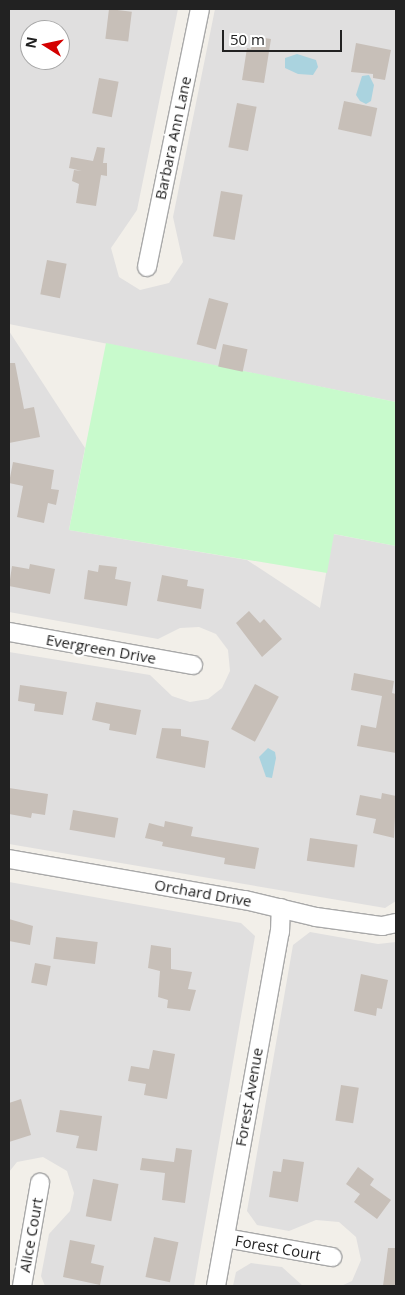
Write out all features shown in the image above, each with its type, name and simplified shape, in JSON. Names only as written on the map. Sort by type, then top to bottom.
[{"type":"street","name":"Barbara Ann Lane","points":[[147,268],[200,9]]},
{"type":"street","name":"Evergreen Drive","points":[[9,632],[193,665]]},
{"type":"street","name":"Orchard Drive","points":[[9,859],[382,926],[396,923]]},
{"type":"street","name":"Forest Avenue","points":[[216,1286],[280,932],[281,908]]},
{"type":"street","name":"Alice Court","points":[[22,1286],[40,1183]]},
{"type":"street","name":"Forest Court","points":[[225,1238],[332,1257]]},
{"type":"shaded area","points":[[9,9],[178,9],[137,210],[111,248],[119,277],[140,290],[169,283],[183,262],[173,217],[215,9],[396,9],[396,402],[9,324]]},
{"type":"shaded area","points":[[9,331],[85,448],[69,530],[247,560],[320,608],[333,534],[396,546],[396,901],[385,908],[9,844],[9,652],[150,675],[172,696],[190,702],[208,699],[222,688],[230,671],[228,650],[216,634],[199,627],[180,628],[158,639],[9,612]]},
{"type":"shaded area","points":[[9,882],[241,923],[255,936],[194,1286],[45,1286],[41,1276],[49,1234],[70,1211],[74,1193],[67,1171],[43,1157],[17,1162],[9,1172]]},
{"type":"shaded area","points":[[310,932],[378,944],[396,942],[396,1286],[341,1286],[352,1281],[361,1260],[356,1237],[339,1222],[316,1220],[289,1231],[257,1225],[247,1211],[293,945]]},
{"type":"shaded area","points":[[251,1263],[282,1267],[303,1286],[233,1286],[236,1272]]},
{"type":"green space","points":[[106,343],[396,402],[396,546],[334,534],[327,573],[69,530]]},
{"type":"water","points":[[297,54],[316,60],[318,67],[313,75],[298,74],[285,68],[285,58]]},
{"type":"water","points":[[369,75],[374,85],[371,101],[366,104],[360,101],[356,95],[362,76]]},
{"type":"water","points":[[268,748],[275,752],[276,758],[272,778],[266,777],[259,757]]},
{"type":"building","points":[[109,9],[132,12],[128,42],[105,39]]},
{"type":"building","points":[[253,36],[271,39],[264,83],[242,80],[247,48],[251,49]]},
{"type":"building","points":[[356,43],[391,50],[385,80],[373,78],[373,74],[351,72]]},
{"type":"building","points":[[99,78],[119,82],[112,117],[92,113]]},
{"type":"building","points":[[344,101],[377,108],[371,136],[338,129]]},
{"type":"building","points":[[237,103],[257,107],[248,151],[228,147]]},
{"type":"building","points":[[97,147],[105,148],[103,163],[107,163],[107,176],[101,175],[96,206],[76,203],[79,184],[72,181],[74,170],[82,171],[69,168],[71,157],[93,161]]},
{"type":"building","points":[[221,191],[243,195],[235,240],[213,236]]},
{"type":"building","points":[[47,260],[67,264],[60,298],[40,294]]},
{"type":"building","points":[[209,298],[228,303],[216,350],[197,344]]},
{"type":"building","points":[[223,344],[247,349],[243,372],[218,366]]},
{"type":"building","points":[[9,363],[15,363],[24,409],[34,407],[40,437],[9,443]]},
{"type":"building","points":[[13,462],[54,470],[51,489],[59,490],[56,505],[48,503],[44,523],[17,517],[23,486],[9,483]]},
{"type":"building","points":[[30,564],[55,569],[50,594],[9,586],[12,566],[29,569]]},
{"type":"building","points":[[99,565],[117,567],[115,579],[131,582],[127,606],[84,599],[88,570],[98,572]]},
{"type":"building","points":[[162,575],[188,580],[187,586],[204,589],[201,609],[157,601]]},
{"type":"building","points":[[249,611],[260,623],[264,619],[282,639],[262,657],[236,623]]},
{"type":"building","points":[[354,673],[394,681],[392,693],[396,694],[396,753],[357,746],[361,725],[376,728],[382,696],[351,690]]},
{"type":"building","points":[[255,684],[279,697],[255,742],[231,729]]},
{"type":"building","points":[[20,685],[67,692],[63,715],[34,711],[35,704],[18,701]]},
{"type":"building","points":[[96,702],[141,710],[136,735],[109,730],[110,724],[92,720]]},
{"type":"building","points":[[162,728],[181,729],[181,736],[209,741],[205,768],[156,758]]},
{"type":"building","points":[[9,788],[48,794],[45,815],[32,813],[31,818],[9,814]]},
{"type":"building","points":[[382,793],[396,796],[394,838],[373,833],[376,819],[356,815],[360,795],[381,799]]},
{"type":"building","points":[[73,810],[118,818],[115,838],[70,830]]},
{"type":"building","points":[[165,821],[193,827],[191,836],[259,848],[255,869],[224,864],[225,858],[162,846],[163,842],[145,838],[149,823],[164,827]]},
{"type":"building","points":[[310,838],[358,845],[354,867],[307,861]]},
{"type":"building","points":[[9,919],[33,926],[30,945],[9,941]]},
{"type":"building","points":[[56,937],[98,942],[95,964],[53,959]]},
{"type":"building","points":[[151,945],[171,948],[171,969],[192,972],[188,989],[196,990],[190,1011],[167,1008],[168,1000],[158,997],[160,971],[148,968]]},
{"type":"building","points":[[35,963],[51,966],[47,986],[31,983]]},
{"type":"building","points":[[361,974],[388,980],[382,1009],[377,1008],[376,1016],[354,1011]]},
{"type":"building","points":[[153,1050],[175,1054],[167,1099],[144,1095],[146,1084],[128,1081],[131,1066],[149,1069]]},
{"type":"building","points":[[341,1085],[359,1088],[353,1123],[335,1121]]},
{"type":"building","points":[[21,1099],[31,1135],[9,1142],[9,1103]]},
{"type":"building","points":[[60,1110],[102,1116],[97,1151],[76,1148],[79,1136],[56,1132]]},
{"type":"building","points":[[176,1148],[192,1150],[185,1203],[162,1200],[165,1173],[140,1170],[142,1158],[174,1162]]},
{"type":"building","points":[[283,1159],[304,1162],[298,1202],[269,1197],[273,1171],[281,1172]]},
{"type":"building","points":[[358,1167],[374,1179],[370,1185],[391,1200],[377,1219],[354,1202],[360,1194],[346,1184]]},
{"type":"building","points":[[93,1179],[119,1184],[111,1221],[86,1216]]},
{"type":"building","points":[[154,1237],[178,1242],[170,1282],[145,1277]]},
{"type":"building","points":[[70,1240],[95,1245],[91,1263],[104,1266],[100,1285],[63,1277]]},
{"type":"building","points":[[388,1248],[396,1248],[396,1286],[383,1286]]}]
